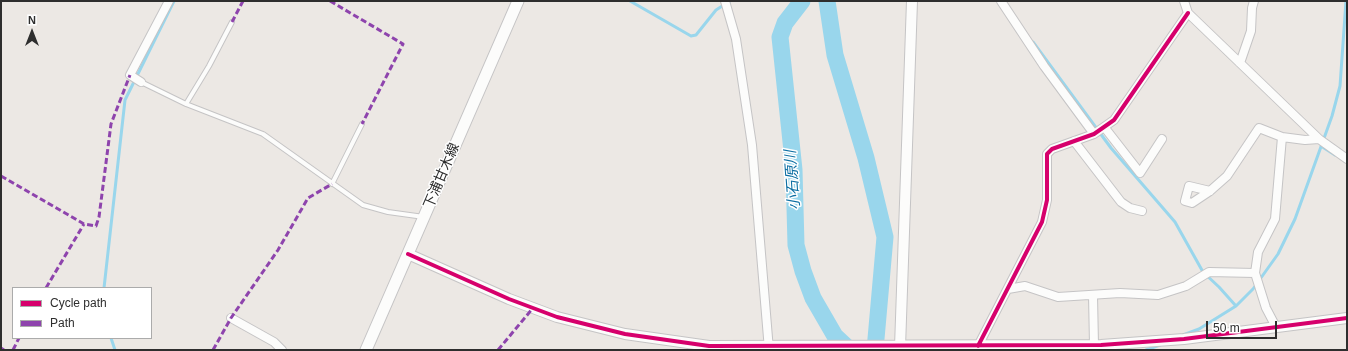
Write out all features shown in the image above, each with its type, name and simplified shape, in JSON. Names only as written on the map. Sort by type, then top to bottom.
[{"type":"main road","name":"下浦甘木線","points":[[366,350],[518,1]]},
{"type":"street","points":[[141,82],[130,75],[169,1]]},
{"type":"street","points":[[726,1],[736,39],[752,145],[771,348]]},
{"type":"street","points":[[900,348],[912,1]]},
{"type":"street","points":[[1001,1],[1044,66],[1094,134]]},
{"type":"street","points":[[1184,1],[1188,13],[1322,141],[1347,159]]},
{"type":"street","points":[[1240,63],[1251,31],[1252,8],[1254,1]]},
{"type":"street","points":[[978,346],[1042,222],[1047,200],[1048,154],[1052,149],[1094,134],[1105,128],[1114,120],[1188,13]]},
{"type":"street","points":[[1105,128],[1140,173],[1162,139]]},
{"type":"street","points":[[1210,191],[1227,176],[1259,128],[1282,137],[1322,141]]},
{"type":"street","points":[[1276,327],[1266,308],[1255,273],[1258,252],[1275,219],[1282,137]]},
{"type":"street","points":[[1074,141],[1121,202],[1130,208],[1142,211]]},
{"type":"street","points":[[408,254],[509,299],[557,317],[625,334],[709,348],[900,348],[978,346],[1098,347],[1184,339],[1347,318]]},
{"type":"street","points":[[1008,289],[1025,286],[1058,297],[1120,293],[1158,295],[1186,286],[1209,272],[1255,273]]},
{"type":"street","points":[[1093,295],[1098,347]]},
{"type":"street","points":[[231,318],[274,342],[282,350]]},
{"type":"lane","points":[[186,104],[210,66],[232,22]]},
{"type":"lane","points":[[141,82],[186,104],[263,134],[363,205],[388,212],[424,217]]},
{"type":"lane","points":[[332,184],[362,124]]},
{"type":"waterway","points":[[104,287],[125,100],[174,1]]},
{"type":"waterway","points":[[630,1],[691,36],[696,35],[716,10],[730,1]]},
{"type":"waterway","name":"小石原川","points":[[802,1],[785,23],[780,37],[794,170],[796,245],[803,271],[813,298],[835,336],[850,350]]},
{"type":"waterway","name":"小石原川","points":[[827,1],[835,55],[866,158],[885,237],[875,350]]},
{"type":"waterway","points":[[1183,335],[1199,329],[1236,306],[1253,289],[1278,254],[1295,219],[1332,116],[1340,86],[1346,1]]},
{"type":"waterway","points":[[1033,42],[1111,148],[1175,222],[1203,272],[1236,306]]},
{"type":"waterway","points":[[1321,146],[1335,155]]},
{"type":"waterway","points":[[111,339],[115,350]]},
{"type":"waterway","points":[[1146,350],[1160,345]]},
{"type":"marked path","points":[[232,22],[243,1]]},
{"type":"marked path","points":[[330,1],[403,44],[362,124]]},
{"type":"marked path","points":[[1,176],[84,224],[96,226],[99,217],[111,124],[130,75]]},
{"type":"marked path","points":[[213,350],[231,318],[278,250],[308,198],[332,184]]},
{"type":"marked path","points":[[47,287],[84,224]]},
{"type":"marked path","points":[[498,350],[533,308]]},
{"type":"marked path","points":[[13,350],[18,339]]},
{"type":"cycle path","points":[[978,346],[1042,222],[1047,200],[1047,154],[1052,149],[1094,134],[1114,120],[1188,13]]},
{"type":"cycle path","points":[[408,254],[509,299],[557,317],[625,334],[709,346],[1101,345],[1184,339],[1347,318]]}]
